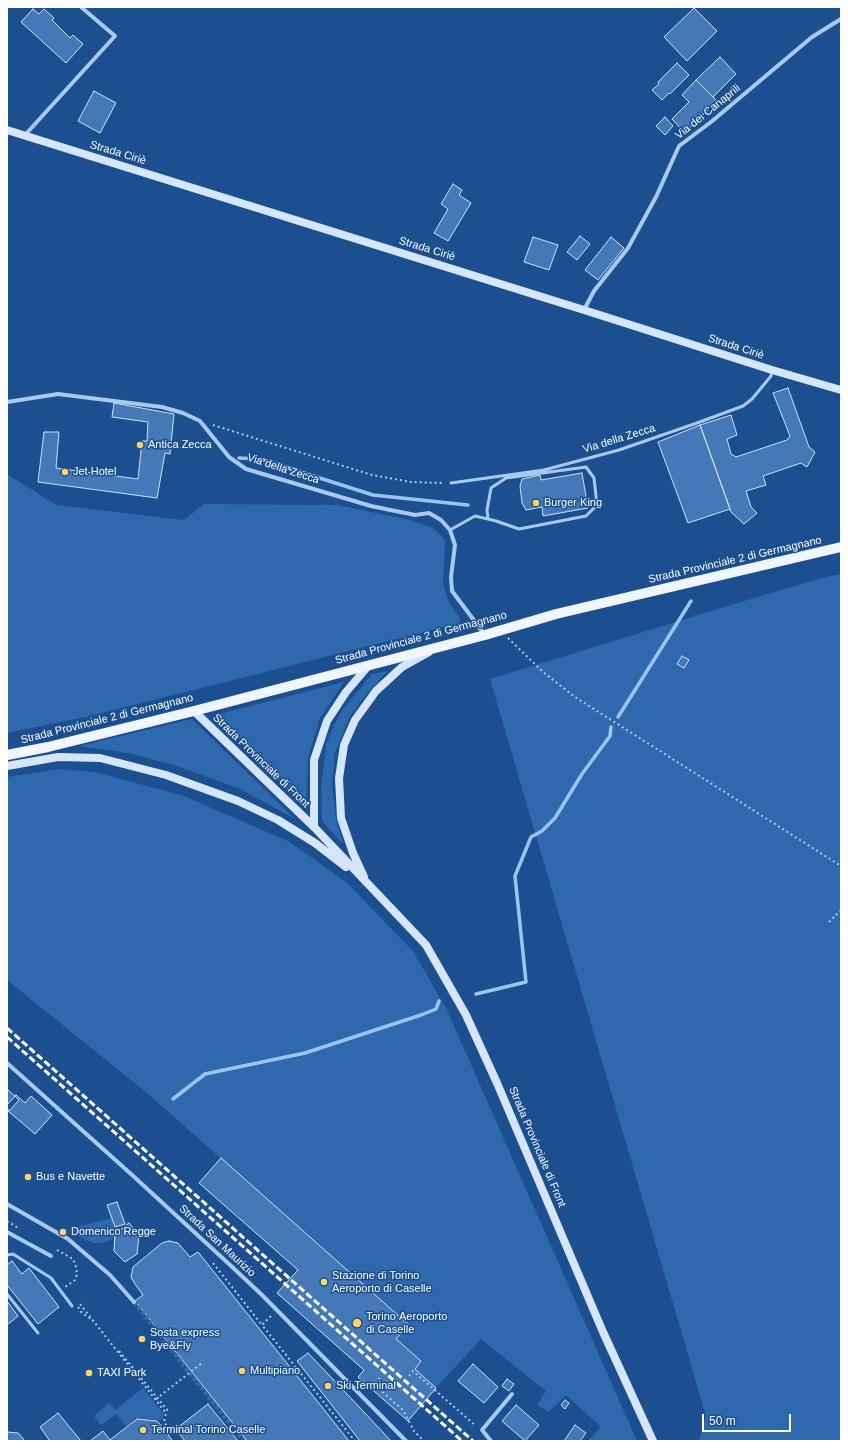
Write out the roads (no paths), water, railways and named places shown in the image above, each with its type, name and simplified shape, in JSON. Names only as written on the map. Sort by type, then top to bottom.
[{"type":"main road","name":"Strada Ciriè","points":[[7,130],[772,370],[841,390]]},
{"type":"main road","name":"Strada Provinciale 2 di Germagnano","points":[[7,755],[48,747],[194,711],[369,664],[485,635],[556,614],[841,547]]},
{"type":"main road","points":[[367,883],[353,853],[341,818],[338,778],[344,745],[355,720],[376,691],[402,667],[435,648]]},
{"type":"main road","points":[[314,827],[314,760],[327,721],[346,692],[369,664]]},
{"type":"main road","name":"Strada Provinciale di Front","points":[[194,711],[314,827],[426,945],[466,1015],[653,1441]]},
{"type":"main road","points":[[7,766],[58,757],[100,758],[166,775],[238,801],[278,820],[315,843],[367,883]]},
{"type":"street","points":[[25,136],[115,36],[82,7]]},
{"type":"street","name":"Via dei Canaprili","points":[[584,310],[594,291],[628,248],[656,198],[679,146],[711,122],[812,37],[841,19]]},
{"type":"street","name":"Via della Zecca","points":[[7,402],[58,394],[162,407],[183,413],[200,421],[229,457],[246,469],[371,506],[415,515],[429,513],[441,520],[450,530]]},
{"type":"street","points":[[450,530],[455,545],[451,577],[452,591],[485,635]]},
{"type":"street","name":"Strada San Maurizio","points":[[7,1063],[229,1264],[276,1309],[406,1441]]},
{"type":"street","points":[[7,1204],[68,1240],[110,1275],[134,1302]]},
{"type":"street","points":[[7,1232],[51,1256]]},
{"type":"street","points":[[491,1441],[482,1430],[512,1394]]},
{"type":"lane","name":"Via della Zecca","points":[[451,483],[544,470],[619,450],[690,426],[743,406],[752,399],[771,376],[772,370]]},
{"type":"lane","points":[[450,530],[475,516],[519,529],[586,516],[597,505],[594,478],[586,467],[506,478],[490,488],[487,510],[488,519]]},
{"type":"lane","points":[[7,1255],[12,1254],[51,1278],[74,1304]]},
{"type":"lane","points":[[7,1294],[38,1333]]},
{"type":"waterway","points":[[239,458],[260,459],[373,495],[468,505]]},
{"type":"waterway","points":[[618,717],[691,601]]},
{"type":"waterway","points":[[476,994],[526,982],[515,876],[531,837],[542,831],[555,818],[582,774],[610,736],[611,727]]},
{"type":"waterway","points":[[173,1099],[205,1074],[305,1053],[421,1015],[436,1009],[439,1001]]},
{"type":"tunnel","points":[[134,1302],[243,1441]]},
{"type":"railway","points":[[7,1028],[473,1441]]},
{"type":"railway","points":[[7,1037],[462,1441]]},
{"type":"place","name":"Antica Zecca","points":[[140,445]]},
{"type":"place","name":"Jet Hotel","points":[[65,472]]},
{"type":"place","name":"Burger King","points":[[536,503]]},
{"type":"place","name":"Bus e Navette","points":[[28,1177]]},
{"type":"place","name":"Domenico Regge","points":[[63,1232]]},
{"type":"place","name":"Stazione di Torino Aeroporto di Caselle","points":[[324,1282]]},
{"type":"place","name":"Torino Aeroporto di Caselle","points":[[357,1323]]},
{"type":"place","name":"Sosta express Bye&Fly","points":[[142,1339]]},
{"type":"place","name":"Multipiano","points":[[242,1371]]},
{"type":"place","name":"TAXI Park","points":[[89,1373]]},
{"type":"place","name":"Ski Terminal","points":[[328,1386]]},
{"type":"place","name":"Terminal Torino Caselle","points":[[143,1430]]}]
